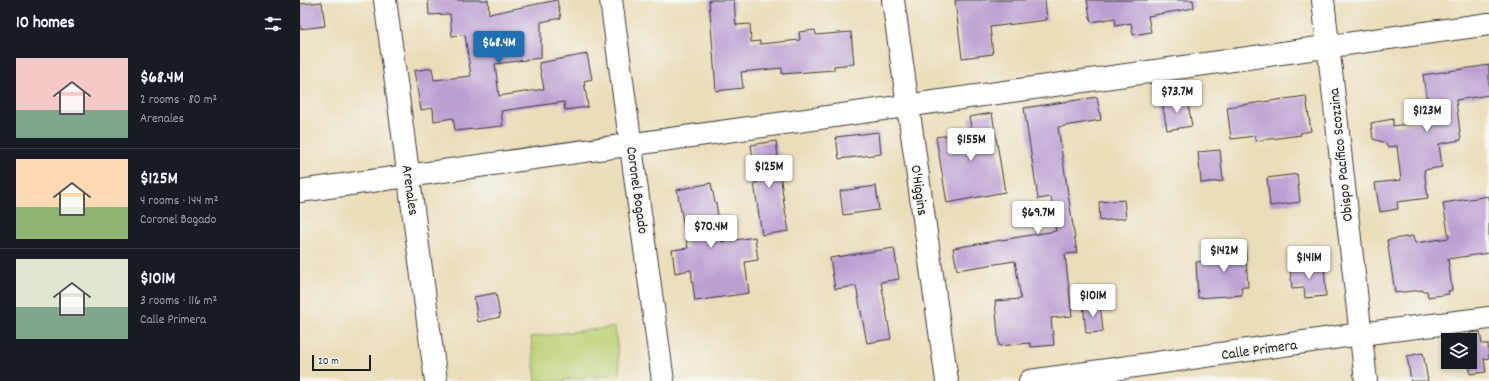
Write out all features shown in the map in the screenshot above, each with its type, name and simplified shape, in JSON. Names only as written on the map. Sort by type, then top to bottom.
[{"type":"street","name":"Arenales","points":[[385,0],[436,381]]},
{"type":"street","name":"Coronel Bogado","points":[[611,0],[632,144],[663,381]]},
{"type":"street","name":"O'Higgins","points":[[893,0],[947,381]]},
{"type":"street","name":"Obispo Pacífico Scozzina","points":[[1323,0],[1366,381]]},
{"type":"street","points":[[300,191],[1489,24]]},
{"type":"street","name":"Calle Primera","points":[[1030,381],[1360,334],[1489,318]]},
{"type":"green space","points":[[615,327],[620,374],[561,381],[536,381],[531,337]]},
{"type":"building","points":[[428,0],[488,0],[489,14],[557,0],[561,18],[541,22],[541,58],[495,64],[499,96],[544,89],[539,63],[587,54],[592,79],[584,81],[588,107],[565,110],[564,102],[501,111],[503,126],[455,131],[453,118],[434,121],[433,108],[421,110],[414,71],[432,68],[434,80],[471,76],[465,35],[452,36],[450,14],[429,15]]},
{"type":"building","points":[[709,0],[734,0],[736,25],[750,24],[751,42],[760,41],[760,44],[800,40],[799,32],[815,30],[816,35],[851,32],[854,64],[834,66],[834,70],[782,74],[782,68],[741,72],[743,88],[716,91]]},
{"type":"building","points":[[955,0],[1045,0],[1047,20],[990,27],[993,54],[962,58]]},
{"type":"building","points":[[1087,0],[1193,0],[1194,8],[1148,16],[1151,32],[1133,35],[1131,23],[1116,26],[1115,18],[1091,22]]},
{"type":"building","points":[[322,2],[325,26],[300,29],[300,4]]},
{"type":"building","points":[[1489,65],[1489,95],[1456,100],[1461,140],[1439,144],[1442,167],[1424,170],[1428,198],[1397,202],[1398,209],[1380,212],[1375,183],[1401,180],[1397,146],[1387,147],[1386,143],[1373,139],[1371,123],[1393,119],[1393,126],[1430,121],[1423,75]]},
{"type":"building","points":[[1306,96],[1311,131],[1300,133],[1301,135],[1255,141],[1255,136],[1231,139],[1227,107]]},
{"type":"building","points":[[1097,97],[1101,120],[1058,127],[1077,253],[1065,254],[1072,316],[1051,318],[1054,345],[1031,347],[1030,343],[999,346],[995,301],[1021,299],[1015,261],[957,270],[953,248],[1056,231],[1051,197],[1038,199],[1024,108]]},
{"type":"building","points":[[1187,98],[1192,126],[1167,130],[1162,102]]},
{"type":"building","points":[[992,113],[1005,192],[947,203],[936,137],[972,132],[969,117]]},
{"type":"building","points":[[879,132],[881,154],[839,159],[836,137]]},
{"type":"building","points":[[776,141],[789,231],[762,235],[754,183],[757,183],[751,145]]},
{"type":"building","points":[[1220,150],[1223,181],[1201,183],[1198,152]]},
{"type":"building","points":[[1297,174],[1300,202],[1270,206],[1267,178]]},
{"type":"building","points":[[711,183],[716,203],[722,242],[755,237],[758,260],[745,262],[749,293],[695,301],[691,270],[675,273],[672,250],[688,248],[677,190]]},
{"type":"building","points":[[876,186],[879,210],[843,215],[840,191]]},
{"type":"building","points":[[1489,196],[1489,253],[1448,259],[1452,290],[1448,291],[1449,294],[1428,297],[1427,291],[1422,290],[1395,293],[1387,240],[1413,236],[1415,243],[1449,238],[1443,203]]},
{"type":"building","points":[[1124,200],[1126,218],[1100,221],[1099,202]]},
{"type":"building","points":[[1245,241],[1248,287],[1241,287],[1242,295],[1198,298],[1196,262],[1226,260],[1225,242]]},
{"type":"building","points":[[894,248],[899,279],[881,282],[891,339],[867,343],[856,286],[835,289],[830,258]]},
{"type":"building","points":[[1324,264],[1326,296],[1305,298],[1304,288],[1292,289],[1290,266]]},
{"type":"building","points":[[496,293],[500,317],[478,322],[474,297]]},
{"type":"building","points":[[1100,302],[1103,332],[1086,333],[1083,304]]},
{"type":"building","points":[[1480,332],[1482,344],[1488,344],[1489,358],[1484,359],[1486,372],[1470,374],[1470,369],[1477,369],[1477,333],[1470,333]]},
{"type":"building","points":[[1423,353],[1428,381],[1411,381],[1407,356]]}]
